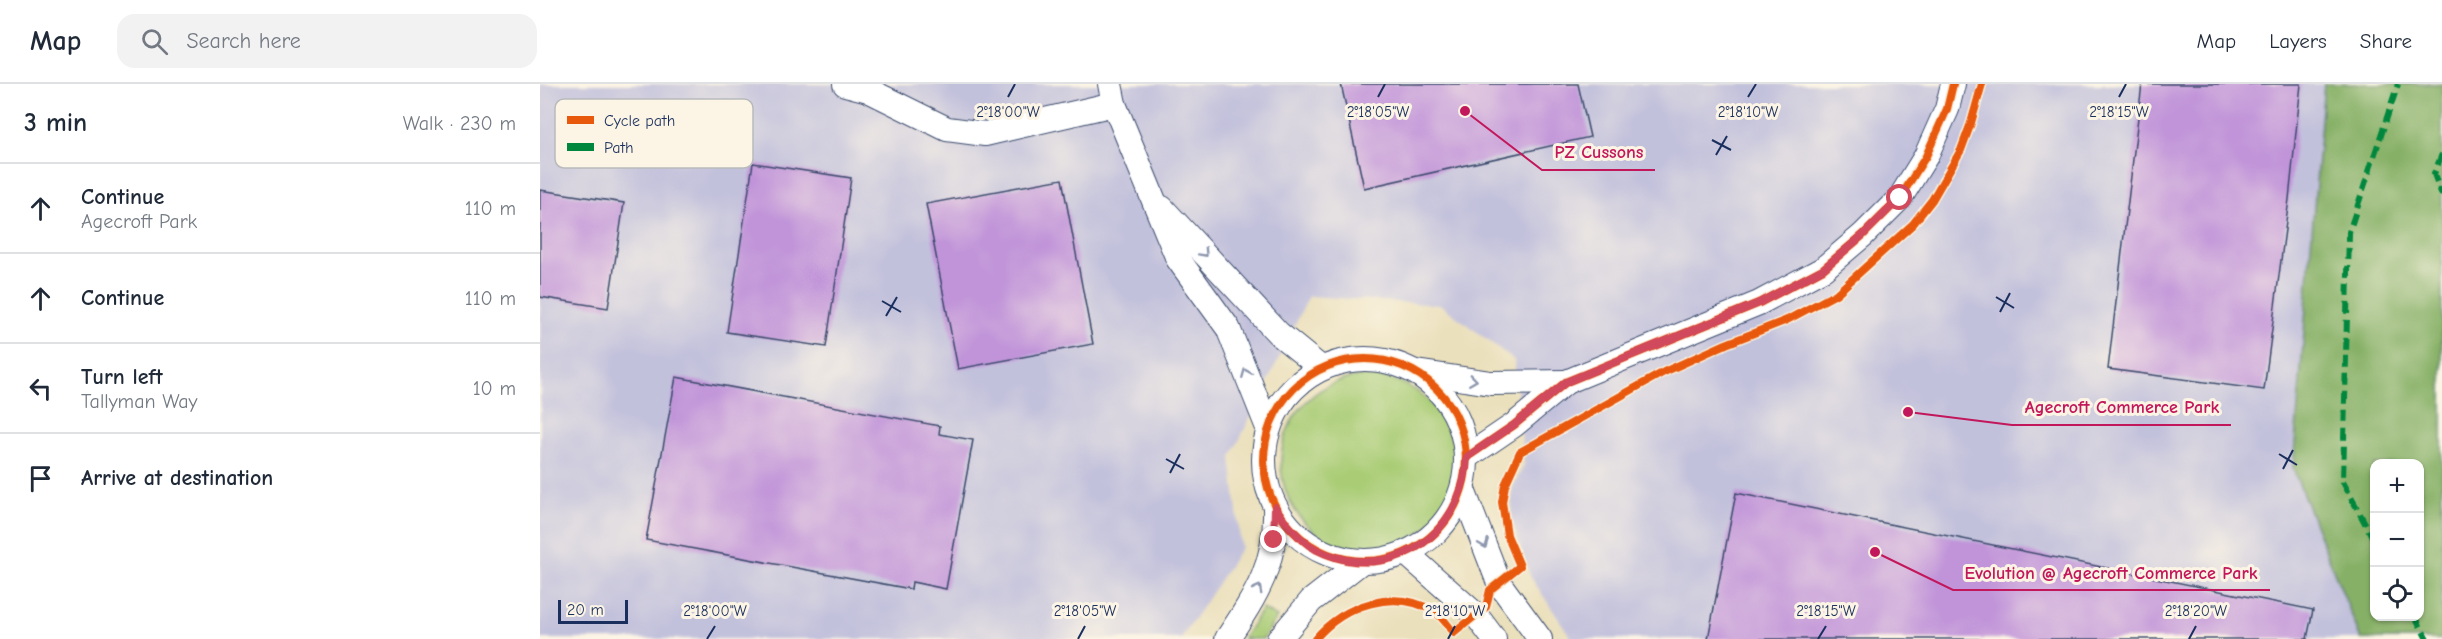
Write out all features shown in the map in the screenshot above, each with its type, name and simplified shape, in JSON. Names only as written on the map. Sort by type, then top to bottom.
[{"type":"street","points":[[845,84],[868,90],[947,129],[985,134],[1112,94],[1150,195],[1178,259],[1228,328],[1268,428]]},
{"type":"street","points":[[1467,457],[1514,425],[1566,382],[1759,303],[1823,269],[1863,235],[1900,198],[1926,156],[1947,110],[1953,84]]},
{"type":"street","points":[[1150,195],[1278,333],[1322,368]]},
{"type":"street","points":[[1415,371],[1442,393],[1460,423],[1467,457],[1462,490],[1450,516],[1431,538],[1406,553],[1383,560],[1361,562],[1334,557],[1310,546],[1290,529],[1275,507],[1265,482],[1264,473],[1263,455],[1268,428],[1280,403],[1298,382],[1322,368],[1352,359],[1385,360],[1415,371],[1491,382],[1566,382]]},
{"type":"street","points":[[1462,490],[1499,583],[1540,639]]},
{"type":"street","points":[[1227,639],[1253,600],[1266,572],[1274,540],[1275,507]]},
{"type":"street","points":[[1406,553],[1476,615],[1494,639]]},
{"type":"street","points":[[1279,639],[1311,601],[1361,562]]},
{"type":"shaded area","points":[[540,84],[2324,84],[2293,469],[2361,639],[1572,639],[1530,576],[1511,517],[1512,489],[1524,465],[1514,360],[1441,305],[1309,296],[1231,457],[1241,548],[1181,639],[540,639]]},
{"type":"green space","points":[[2324,84],[2442,84],[2442,639],[2361,639],[2293,469]]},
{"type":"green space","points":[[1368,376],[1401,383],[1430,401],[1448,430],[1455,463],[1448,496],[1430,525],[1401,543],[1368,550],[1335,543],[1306,525],[1288,496],[1281,463],[1288,430],[1306,401],[1335,383]]},
{"type":"green space","points":[[1262,609],[1277,617],[1263,639],[1243,639]]},
{"type":"building","points":[[1341,84],[1578,84],[1590,137],[1364,188]]},
{"type":"building","points":[[2142,84],[2301,84],[2289,199],[2264,390],[2108,369]]},
{"type":"building","points":[[753,163],[851,178],[826,347],[727,332]]},
{"type":"building","points":[[1062,179],[1093,344],[958,369],[926,204]]},
{"type":"building","points":[[540,190],[624,203],[608,308],[540,297]]},
{"type":"building","points":[[676,377],[940,426],[939,434],[973,440],[946,589],[912,582],[911,589],[646,540]]},
{"type":"building","points":[[1736,493],[2313,610],[2307,639],[1708,639]]},
{"type":"marked path","points":[[2370,533],[2343,482],[2349,232],[2398,84]]},
{"type":"marked path","points":[[2442,154],[2434,174],[2442,195]]},
{"type":"marked path","points":[[2418,621],[2427,639]]},
{"type":"cycle path","points":[[1467,457],[1514,425],[1566,382],[1759,303],[1823,269],[1863,235],[1900,198],[1926,156],[1947,109],[1953,84]]},
{"type":"cycle path","points":[[1315,639],[1340,617],[1371,603],[1403,601],[1420,605],[1438,614],[1454,633],[1486,607],[1490,590],[1520,566],[1507,535],[1502,502],[1505,485],[1520,452],[1664,372],[1787,320],[1836,294],[1913,224],[1932,200],[1961,150],[1982,84]]},
{"type":"cycle path","points":[[1355,359],[1375,359],[1404,366],[1437,388],[1459,421],[1466,460],[1459,499],[1437,532],[1404,554],[1375,561],[1355,561],[1326,554],[1293,532],[1271,499],[1264,470],[1264,450],[1271,421],[1293,388],[1326,366],[1355,359]]},
{"type":"place","name":"PZ Cussons","points":[[1465,111]]},
{"type":"place","name":"Agecroft Commerce Park","points":[[1908,412]]},
{"type":"place","name":"Evolution @ Agecroft Commerce Park","points":[[1875,552]]},
{"type":"route","points":[[1274,540],[1275,507],[1290,529],[1310,546],[1334,557],[1361,562],[1383,560],[1406,553],[1431,538],[1450,516],[1462,490],[1467,457],[1514,425],[1566,382],[1759,303],[1823,269],[1863,235],[1900,198]]}]
